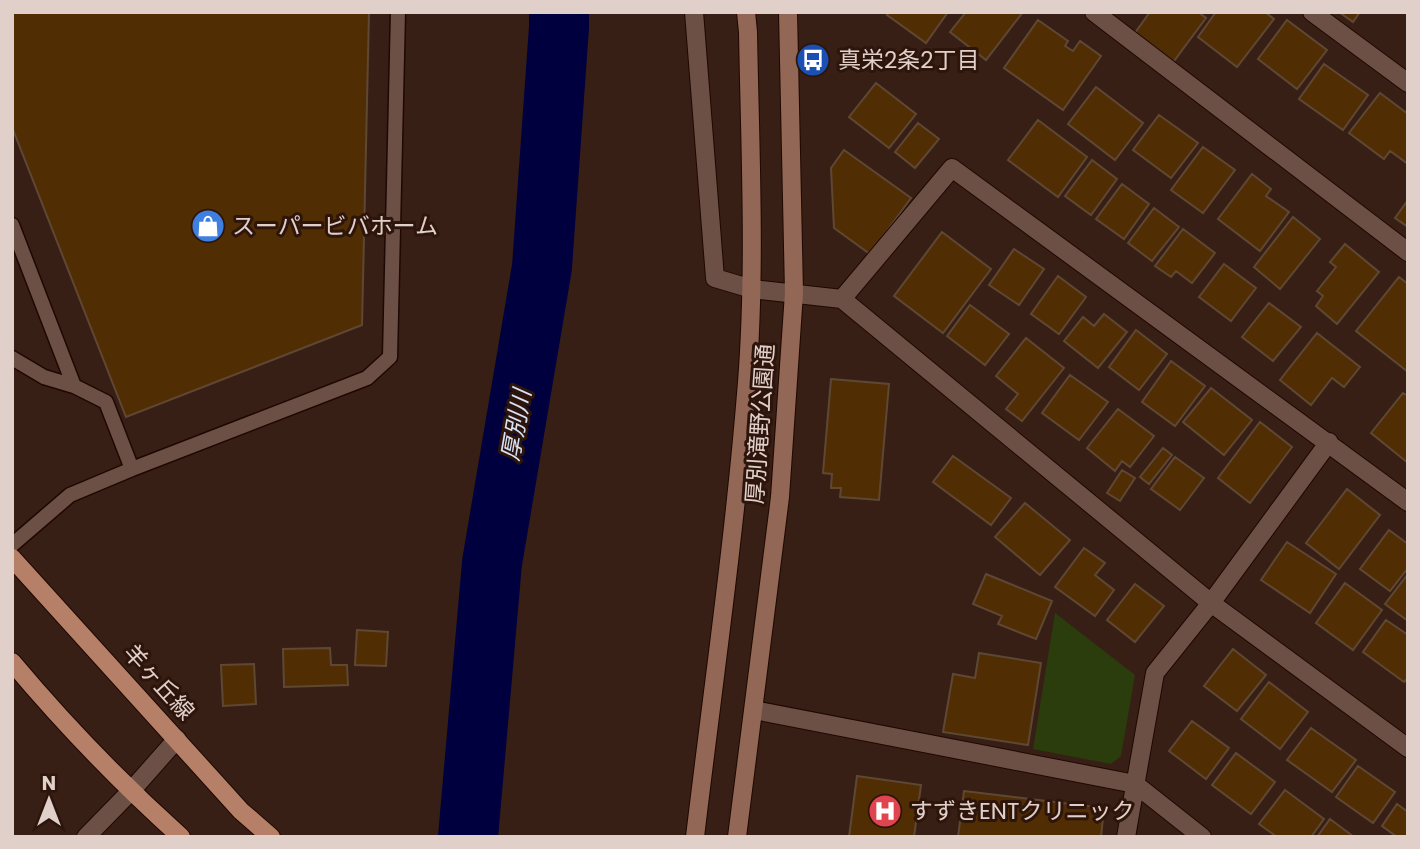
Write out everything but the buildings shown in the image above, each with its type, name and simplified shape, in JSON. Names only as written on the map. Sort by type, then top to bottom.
[{"type":"main road","name":"厚別滝野公園通","points":[[695,837],[736,499],[747,382],[752,289],[746,12]]},
{"type":"main road","name":"厚別滝野公園通","points":[[737,837],[779,497],[794,293],[788,12]]},
{"type":"main road","name":"羊ヶ丘線","points":[[12,558],[241,811],[271,837]]},
{"type":"main road","points":[[12,662],[131,791],[181,837]]},
{"type":"street","points":[[694,12],[715,278],[752,289],[842,299],[1211,603],[1408,748]]},
{"type":"street","points":[[1094,12],[1408,252]]},
{"type":"street","points":[[1312,12],[1408,83]]},
{"type":"street","points":[[842,299],[952,167],[1408,502]]},
{"type":"street","points":[[1126,837],[1155,673],[1211,603],[1329,442]]},
{"type":"street","points":[[754,710],[1135,783],[1202,837]]},
{"type":"street","points":[[86,837],[177,739]]},
{"type":"lane","points":[[12,545],[70,495],[367,378],[390,357],[398,12]]},
{"type":"lane","points":[[12,225],[74,386]]},
{"type":"lane","points":[[12,358],[44,377],[74,386],[106,402],[132,469]]},
{"type":"green space","points":[[1055,613],[1135,675],[1121,756],[1111,764],[1033,749]]},
{"type":"waterway","name":"厚別川","points":[[468,837],[492,563],[542,267],[559,12]]},
{"type":"place","name":"真栄2条2丁目","points":[[813,60]]},
{"type":"place","name":"スーパービバホーム","points":[[208,226]]},
{"type":"place","name":"すずきENTクリニック","points":[[885,811]]}]
